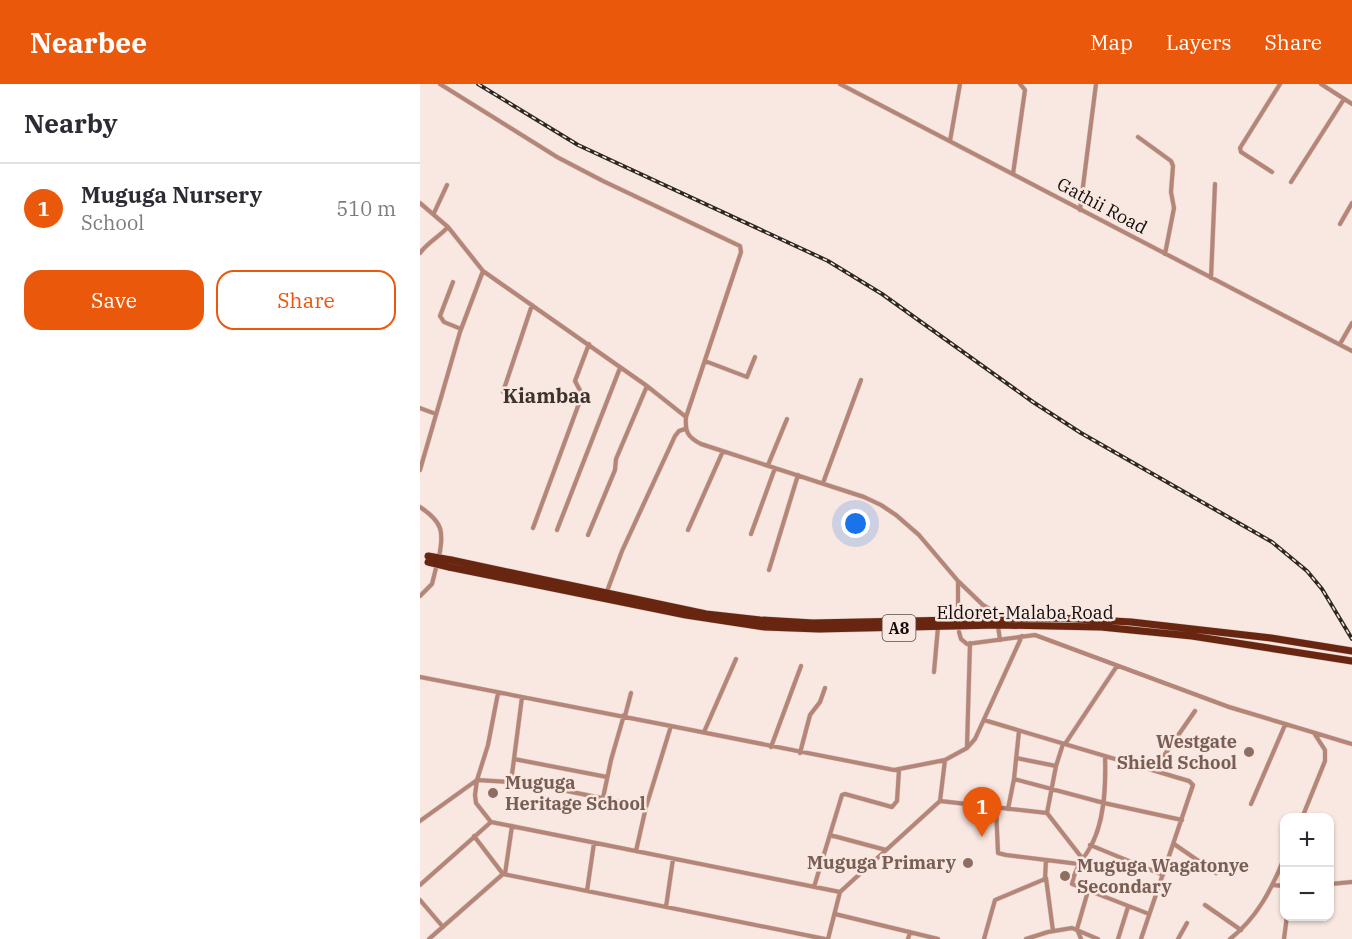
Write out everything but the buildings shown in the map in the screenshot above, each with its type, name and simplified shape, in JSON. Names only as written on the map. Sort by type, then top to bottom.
[{"type":"highway","name":"A8","points":[[420,554],[425,560],[450,564]]},
{"type":"highway","name":"Eldoret-Malaba Road","points":[[450,564],[706,614],[770,621],[874,623],[1059,618],[1131,622],[1271,638],[1352,651]]},
{"type":"highway","name":"Eldoret-Malaba Road","points":[[450,564],[718,621],[765,627],[819,629],[998,625],[1131,629],[1192,636],[1352,661]]},
{"type":"street","points":[[440,84],[557,157],[740,246],[741,252],[686,417],[685,429],[694,440],[864,497],[896,515],[919,535],[982,605],[1007,620]]},
{"type":"street","name":"Gathii Road","points":[[840,84],[1352,351]]},
{"type":"street","points":[[950,141],[960,84]]},
{"type":"street","points":[[1013,174],[1025,90],[1020,84]]},
{"type":"street","points":[[1080,210],[1096,84]]},
{"type":"street","points":[[1272,172],[1241,152],[1240,147],[1280,84]]},
{"type":"street","points":[[1322,84],[1352,104]]},
{"type":"street","points":[[1291,182],[1344,99]]},
{"type":"street","points":[[1138,137],[1171,161],[1173,166],[1171,192],[1173,214],[1165,254]]},
{"type":"street","points":[[1211,278],[1215,184]]},
{"type":"street","points":[[434,213],[447,185]]},
{"type":"street","points":[[420,202],[448,227],[483,271],[589,344],[686,417]]},
{"type":"street","points":[[1340,224],[1352,202]]},
{"type":"street","points":[[420,253],[428,243],[438,238],[448,227]]},
{"type":"street","points":[[420,471],[461,328],[483,271]]},
{"type":"street","points":[[453,282],[440,316],[444,322],[461,328]]},
{"type":"street","points":[[503,392],[532,305]]},
{"type":"street","points":[[1340,344],[1352,322]]},
{"type":"street","points":[[533,528],[581,398],[581,391],[575,381],[589,344]]},
{"type":"street","points":[[705,362],[747,377],[755,357]]},
{"type":"street","points":[[557,530],[620,368]]},
{"type":"street","points":[[823,483],[861,380]]},
{"type":"street","points":[[588,535],[615,470],[616,459],[647,386]]},
{"type":"street","points":[[420,408],[436,414]]},
{"type":"street","points":[[768,465],[787,419]]},
{"type":"street","points":[[606,594],[622,551],[675,436],[679,431],[685,429]]},
{"type":"street","points":[[688,530],[723,451]]},
{"type":"street","points":[[751,534],[775,468]]},
{"type":"street","points":[[770,570],[798,475]]},
{"type":"street","points":[[420,507],[436,520],[442,533],[440,555],[432,584],[420,596]]},
{"type":"street","points":[[958,581],[958,616]]},
{"type":"street","points":[[979,620],[982,605]]},
{"type":"street","points":[[998,625],[1000,640]]},
{"type":"street","points":[[934,672],[938,627]]},
{"type":"street","points":[[959,632],[964,642],[970,643],[1035,636],[1285,725],[1352,744]]},
{"type":"street","points":[[420,677],[800,753],[899,770],[945,760],[967,748],[975,739],[1022,636]]},
{"type":"street","points":[[967,748],[970,643]]},
{"type":"street","points":[[704,733],[736,659]]},
{"type":"street","points":[[771,747],[801,666]]},
{"type":"street","points":[[1047,813],[1056,766],[1064,744],[1117,666]]},
{"type":"street","points":[[800,753],[810,715],[820,702],[825,688]]},
{"type":"street","points":[[498,693],[488,746],[477,780],[474,800],[490,822],[840,892]]},
{"type":"street","points":[[603,798],[631,693]]},
{"type":"street","points":[[511,782],[522,697]]},
{"type":"street","points":[[1154,770],[1195,711]]},
{"type":"street","points":[[984,720],[1190,781],[1193,785],[1141,939]]},
{"type":"street","points":[[1251,804],[1285,725]]},
{"type":"street","points":[[636,851],[646,807],[671,726]]},
{"type":"street","points":[[1008,809],[1019,731]]},
{"type":"street","points":[[1304,813],[1325,761],[1324,750],[1314,733]]},
{"type":"street","points":[[1105,756],[1104,804],[1090,845],[1078,864],[1072,884],[1149,914]]},
{"type":"street","points":[[1016,758],[1056,766]]},
{"type":"street","points":[[514,759],[607,777]]},
{"type":"street","points":[[474,837],[504,874],[826,939],[840,892],[940,801],[945,760]]},
{"type":"street","points":[[814,887],[844,794],[892,807],[896,805],[899,770]]},
{"type":"street","points":[[1014,779],[1104,804],[1182,820]]},
{"type":"street","points":[[420,821],[477,780],[511,782],[646,807]]},
{"type":"street","points":[[940,801],[1047,813],[1082,858]]},
{"type":"street","points":[[996,807],[999,853],[1078,864]]},
{"type":"street","points":[[420,885],[490,822]]},
{"type":"street","points":[[429,939],[504,874],[512,826]]},
{"type":"street","points":[[830,836],[886,850]]},
{"type":"street","points":[[586,891],[594,843]]},
{"type":"street","points":[[1174,844],[1216,873]]},
{"type":"street","points":[[1090,845],[1163,875]]},
{"type":"street","points":[[666,907],[674,859]]},
{"type":"street","points":[[1046,860],[1053,931]]},
{"type":"street","points":[[1230,939],[1241,930],[1265,900],[1281,867]]},
{"type":"street","points":[[984,939],[995,900],[1046,878]]},
{"type":"street","points":[[1334,884],[1352,882]]},
{"type":"street","points":[[1273,885],[1280,886]]},
{"type":"street","points":[[1081,939],[1077,929],[1088,891]]},
{"type":"street","points":[[420,900],[443,927]]},
{"type":"street","points":[[1205,905],[1241,930]]},
{"type":"street","points":[[1118,939],[1128,907]]},
{"type":"street","points":[[835,914],[938,939]]},
{"type":"street","points":[[1284,939],[1286,921]]},
{"type":"street","points":[[1178,939],[1187,923]]},
{"type":"street","points":[[1028,939],[1053,931],[1077,929],[1098,939]]},
{"type":"street","points":[[908,939],[910,932]]},
{"type":"railway","points":[[478,84],[578,145],[828,261],[882,294],[1033,402],[1081,433],[1272,542],[1307,571],[1322,589],[1352,639]]},
{"type":"place","name":"Westgate Shield School","points":[[1249,752]]},
{"type":"place","name":"Muguga Heritage School","points":[[493,793]]},
{"type":"place","name":"Muguga Nursery","points":[[982,837]]},
{"type":"place","name":"Muguga Primary","points":[[968,863]]},
{"type":"place","name":"Muguga Wagatonye Secondary","points":[[1065,876]]},
{"type":"district","name":"Kiambaa","points":[[547,396]]}]
